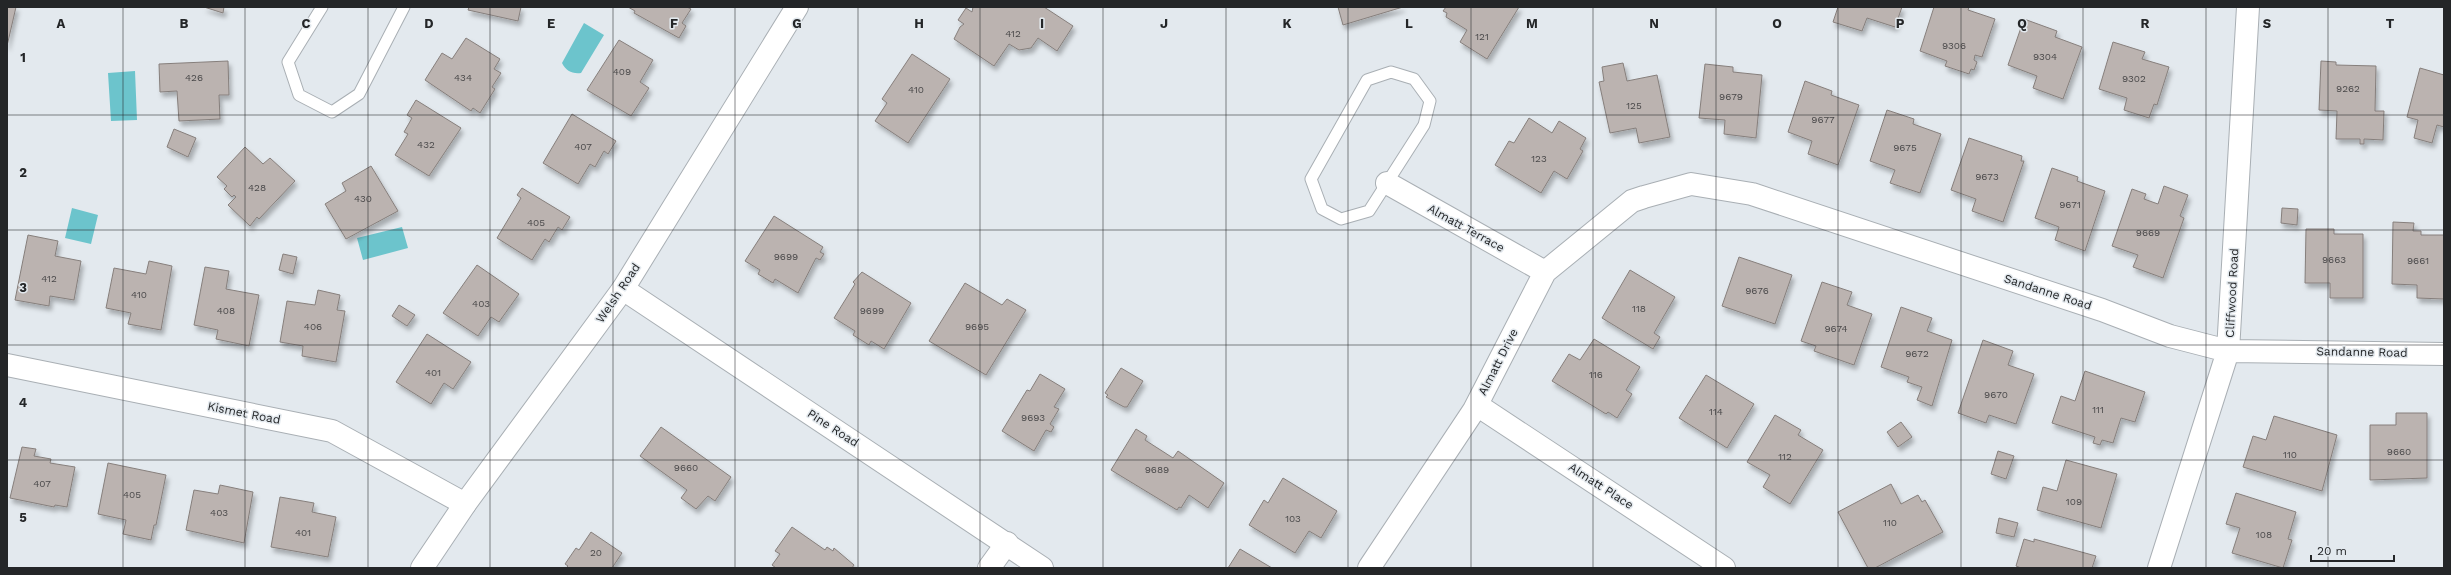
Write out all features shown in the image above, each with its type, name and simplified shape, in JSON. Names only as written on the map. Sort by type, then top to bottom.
[{"type":"street","name":"Welsh Road","points":[[422,568],[465,504],[623,289],[797,7]]},
{"type":"street","name":"Cliffwood Road","points":[[2159,568],[2228,351],[2248,7]]},
{"type":"street","name":"Almatt Terrace","points":[[1387,183],[1545,272]]},
{"type":"street","name":"Sandanne Road","points":[[1660,192],[1691,184],[1752,194],[2102,310],[2170,336],[2228,351],[2444,354]]},
{"type":"street","name":"Almatt Drive","points":[[1369,568],[1477,404],[1545,272],[1632,201],[1660,192]]},
{"type":"street","name":"Pine Road","points":[[623,289],[1007,543],[1042,568]]},
{"type":"street","name":"Kismet Road","points":[[7,365],[332,431],[465,504]]},
{"type":"street","name":"Almatt Place","points":[[1477,404],[1724,568]]},
{"type":"street","points":[[989,568],[1007,543]]},
{"type":"lane","points":[[322,7],[288,62],[299,95],[332,112],[359,94],[404,7]]},
{"type":"lane","points":[[1391,72],[1414,79],[1430,101],[1424,125],[1387,183],[1369,211],[1341,219],[1322,209],[1310,179],[1367,80],[1391,72]]},
{"type":"water","points":[[584,23],[604,35],[581,73],[575,73],[567,70],[562,63]]},
{"type":"water","points":[[135,71],[137,120],[111,121],[108,73]]},
{"type":"water","points":[[72,208],[98,215],[91,244],[65,238]]},
{"type":"water","points":[[402,227],[408,248],[363,260],[357,238]]},
{"type":"building","points":[[7,7],[16,7],[7,46]]},
{"type":"building","points":[[204,7],[224,7],[223,13]]},
{"type":"building","points":[[469,7],[521,7],[518,21],[468,10]]},
{"type":"building","points":[[628,7],[687,7],[691,9],[682,23],[686,26],[679,38],[634,13],[635,11]]},
{"type":"building","points":[[973,7],[1044,7],[1073,26],[1057,51],[1038,38],[1031,48],[1019,50],[1009,44],[994,66],[954,39],[960,27],[964,24],[958,20],[966,8],[972,12]]},
{"type":"building","points":[[1338,7],[1403,7],[1343,25]]},
{"type":"building","points":[[1446,7],[1519,7],[1487,59],[1460,42],[1467,30],[1446,17],[1447,13],[1443,11]]},
{"type":"building","points":[[1838,7],[1902,7],[1895,27],[1867,18],[1862,31],[1833,22]]},
{"type":"building","points":[[1934,7],[1969,7],[1968,10],[1995,19],[1982,57],[1975,55],[1974,60],[1977,62],[1974,70],[1971,69],[1969,74],[1945,66],[1947,61],[1920,51]]},
{"type":"building","points":[[2024,19],[2057,31],[2055,37],[2082,47],[2063,99],[2033,88],[2037,76],[2008,65]]},
{"type":"building","points":[[466,38],[500,59],[494,69],[501,73],[492,87],[495,89],[480,113],[473,108],[471,111],[425,80],[442,53],[452,59]]},
{"type":"building","points":[[619,40],[653,60],[640,82],[649,88],[631,116],[587,90]]},
{"type":"building","points":[[2113,42],[2145,52],[2142,59],[2169,67],[2157,105],[2154,104],[2149,118],[2124,110],[2127,98],[2099,89]]},
{"type":"building","points":[[912,54],[950,79],[908,143],[875,121],[887,103],[882,99]]},
{"type":"building","points":[[228,61],[229,95],[219,95],[220,119],[179,121],[177,91],[160,92],[159,64]]},
{"type":"building","points":[[2321,61],[2336,62],[2336,65],[2376,66],[2375,111],[2384,111],[2383,140],[2364,139],[2364,144],[2360,144],[2360,139],[2336,139],[2337,111],[2319,110]]},
{"type":"building","points":[[1623,63],[1627,81],[1657,75],[1670,137],[1639,143],[1636,128],[1610,133],[1599,82],[1604,81],[1602,67]]},
{"type":"building","points":[[1705,64],[1733,67],[1733,72],[1762,75],[1756,138],[1724,134],[1725,120],[1699,118]]},
{"type":"building","points":[[2420,68],[2444,75],[2444,127],[2437,125],[2432,143],[2414,138],[2418,120],[2407,117]]},
{"type":"building","points":[[1805,81],[1832,91],[1831,95],[1859,105],[1838,165],[1808,154],[1812,141],[1788,132]]},
{"type":"building","points":[[416,100],[461,128],[429,176],[395,155],[408,134],[404,132],[412,118],[407,115]]},
{"type":"building","points":[[1887,110],[1914,119],[1913,124],[1941,134],[1920,193],[1890,183],[1895,170],[1870,161]]},
{"type":"building","points":[[572,114],[616,141],[608,154],[604,151],[595,167],[590,164],[578,184],[543,163]]},
{"type":"building","points":[[1529,118],[1552,133],[1559,121],[1586,138],[1580,149],[1583,151],[1567,179],[1554,171],[1541,193],[1495,165],[1509,141],[1514,143]]},
{"type":"building","points":[[174,129],[196,138],[188,157],[167,147]]},
{"type":"building","points":[[1969,138],[2022,156],[2021,161],[2024,161],[2003,222],[1972,211],[1976,199],[1951,190]]},
{"type":"building","points":[[245,147],[263,164],[270,158],[295,181],[259,219],[257,217],[250,226],[228,205],[236,197],[234,195],[232,197],[224,189],[227,186],[217,177]]},
{"type":"building","points":[[371,166],[398,211],[346,239],[325,204],[346,191],[342,183]]},
{"type":"building","points":[[2052,168],[2078,177],[2077,181],[2105,191],[2085,251],[2055,240],[2059,227],[2035,218]]},
{"type":"building","points":[[2164,186],[2188,195],[2180,216],[2184,218],[2163,278],[2133,267],[2138,255],[2112,246],[2132,189],[2146,194],[2144,199],[2158,204]]},
{"type":"building","points":[[522,188],[570,217],[562,230],[558,227],[549,242],[545,239],[532,260],[497,238],[521,198],[517,195]]},
{"type":"building","points":[[2282,208],[2298,209],[2297,225],[2281,223]]},
{"type":"building","points":[[774,216],[823,247],[820,252],[824,254],[820,260],[816,258],[798,293],[775,279],[773,283],[758,274],[760,270],[745,261]]},
{"type":"building","points":[[2393,222],[2414,223],[2413,231],[2421,231],[2421,235],[2444,235],[2444,299],[2417,298],[2417,285],[2392,284]]},
{"type":"building","points":[[2306,229],[2334,229],[2334,234],[2363,234],[2363,298],[2330,298],[2330,283],[2305,283]]},
{"type":"building","points":[[28,235],[58,241],[55,256],[81,261],[74,300],[50,296],[49,306],[15,300]]},
{"type":"building","points":[[283,254],[297,257],[293,274],[279,270]]},
{"type":"building","points":[[1739,257],[1792,275],[1775,324],[1722,306]]},
{"type":"building","points":[[149,261],[172,266],[161,330],[128,324],[131,313],[106,308],[114,268],[146,274]]},
{"type":"building","points":[[477,265],[519,294],[499,322],[491,317],[478,336],[443,313]]},
{"type":"building","points":[[205,267],[229,271],[226,289],[259,295],[249,346],[216,339],[218,330],[194,325]]},
{"type":"building","points":[[1630,270],[1675,297],[1654,333],[1660,337],[1653,349],[1602,318]]},
{"type":"building","points":[[862,272],[911,303],[884,349],[871,341],[869,345],[853,335],[855,331],[834,318],[855,284],[853,282]]},
{"type":"building","points":[[1822,282],[1852,292],[1847,305],[1872,314],[1854,365],[1814,351],[1816,346],[1801,341]]},
{"type":"building","points":[[965,283],[1002,305],[1007,299],[1026,310],[986,375],[929,341]]},
{"type":"building","points":[[318,290],[340,295],[337,310],[345,311],[336,362],[302,356],[303,346],[280,342],[287,301],[315,305]]},
{"type":"building","points":[[399,305],[415,315],[407,326],[392,316]]},
{"type":"building","points":[[1901,307],[1932,318],[1927,331],[1952,340],[1932,406],[1917,400],[1922,387],[1907,382],[1909,377],[1881,367]]},
{"type":"building","points":[[427,334],[471,362],[453,389],[444,383],[431,404],[396,382]]},
{"type":"building","points":[[1594,339],[1640,367],[1626,390],[1632,394],[1617,418],[1608,412],[1606,414],[1552,381],[1569,354],[1580,360]]},
{"type":"building","points":[[1983,340],[2013,351],[2008,365],[2034,374],[2016,424],[1989,415],[1986,423],[1958,413]]},
{"type":"building","points":[[1121,368],[1143,381],[1127,407],[1124,407],[1106,397],[1108,395],[1105,393]]},
{"type":"building","points":[[2085,371],[2145,392],[2135,422],[2121,418],[2113,443],[2102,440],[2100,445],[2093,443],[2095,437],[2052,423],[2061,396],[2075,401]]},
{"type":"building","points":[[1040,374],[1065,389],[1054,407],[1059,409],[1050,424],[1054,427],[1051,432],[1046,430],[1034,451],[1002,431],[1027,390],[1030,391]]},
{"type":"building","points":[[1706,375],[1754,404],[1727,448],[1679,418]]},
{"type":"building","points":[[2396,413],[2427,413],[2427,478],[2370,480],[2370,425],[2396,425]]},
{"type":"building","points":[[1775,415],[1801,430],[1798,435],[1823,450],[1790,504],[1763,487],[1770,475],[1747,462]]},
{"type":"building","points":[[2274,416],[2337,435],[2322,491],[2243,467],[2253,436],[2266,440]]},
{"type":"building","points":[[1901,422],[1912,437],[1898,447],[1887,432]]},
{"type":"building","points":[[661,427],[731,477],[715,501],[708,496],[696,509],[681,498],[687,490],[640,456]]},
{"type":"building","points":[[1136,429],[1147,436],[1145,440],[1173,458],[1178,451],[1224,483],[1208,508],[1189,495],[1181,508],[1179,507],[1177,510],[1111,470]]},
{"type":"building","points":[[22,447],[36,449],[34,456],[51,459],[50,463],[75,467],[67,507],[55,505],[54,507],[10,498]]},
{"type":"building","points":[[1998,451],[2014,456],[2006,479],[1991,474]]},
{"type":"building","points":[[2066,460],[2117,474],[2101,528],[2037,510],[2043,487],[2057,491]]},
{"type":"building","points":[[108,463],[166,475],[156,525],[154,525],[151,540],[123,534],[126,520],[98,514]]},
{"type":"building","points":[[1283,478],[1337,511],[1321,538],[1309,531],[1295,553],[1249,525],[1264,500],[1268,503]]},
{"type":"building","points":[[1891,484],[1901,504],[1918,495],[1922,502],[1925,500],[1943,532],[1875,568],[1868,568],[1838,512]]},
{"type":"building","points":[[220,485],[253,492],[244,543],[186,530],[194,490],[218,494]]},
{"type":"building","points":[[2236,493],[2296,512],[2288,539],[2292,540],[2283,568],[2232,553],[2240,528],[2226,524]]},
{"type":"building","points":[[280,497],[314,503],[312,512],[336,517],[328,557],[271,547]]},
{"type":"building","points":[[1999,518],[2018,523],[2014,537],[1996,533]]},
{"type":"building","points":[[792,527],[825,550],[827,547],[833,551],[834,548],[854,565],[852,568],[776,568],[772,565],[780,554],[775,551]]},
{"type":"building","points":[[591,532],[622,553],[612,568],[566,568],[568,566],[565,564],[576,548],[579,550]]},
{"type":"building","points":[[2024,539],[2034,542],[2034,539],[2096,556],[2092,568],[2021,568],[2016,566]]},
{"type":"building","points":[[1240,549],[1272,568],[1228,568]]}]
